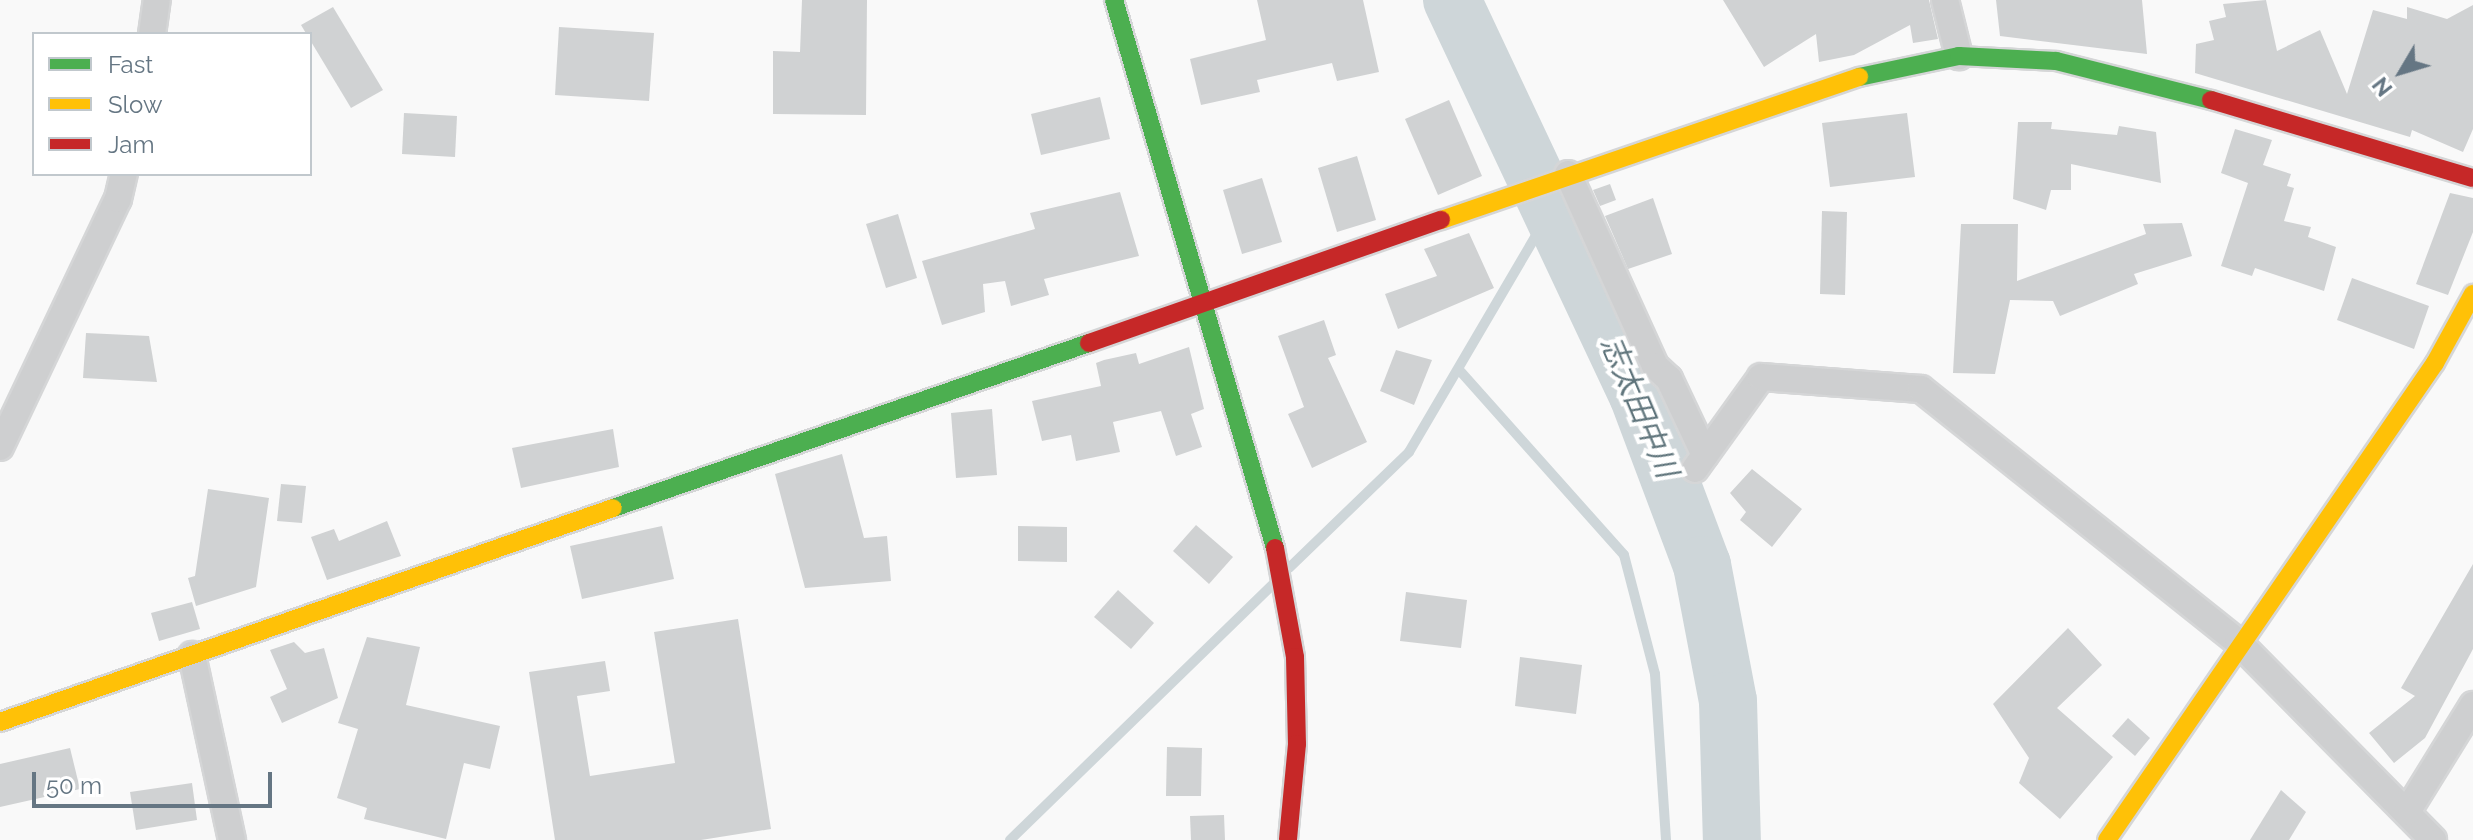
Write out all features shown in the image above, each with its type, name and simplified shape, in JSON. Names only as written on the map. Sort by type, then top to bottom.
[{"type":"street","points":[[152,32],[157,0]]},
{"type":"street","points":[[1114,0],[1205,301],[1278,559],[1295,657],[1297,744],[1288,840]]},
{"type":"street","points":[[1945,0],[1959,56]]},
{"type":"street","points":[[0,722],[1847,79],[1959,56],[2119,72],[2473,178]]},
{"type":"street","points":[[0,447],[118,199],[124,176]]},
{"type":"street","points":[[1562,176],[1655,366],[1669,379],[1700,462],[1761,377],[1921,389],[2238,642],[2433,840]]},
{"type":"street","points":[[2107,840],[2238,642],[2435,363],[2473,294]]},
{"type":"street","points":[[192,655],[232,840]]},
{"type":"street","points":[[2407,812],[2473,705]]},
{"type":"building","points":[[802,0],[867,0],[866,115],[773,114],[773,51],[800,52]]},
{"type":"building","points":[[1257,0],[1363,0],[1379,72],[1337,81],[1332,63],[1257,80],[1260,92],[1201,105],[1190,59],[1266,40]]},
{"type":"building","points":[[1723,0],[1929,0],[1938,39],[1913,43],[1910,25],[1854,55],[1819,62],[1816,34],[1764,67]]},
{"type":"building","points":[[1996,0],[2142,0],[2147,54],[2000,36]]},
{"type":"building","points":[[2266,0],[2277,51],[2320,30],[2347,94],[2373,10],[2407,19],[2407,7],[2447,19],[2473,5],[2473,129],[2463,152],[2412,130],[2410,137],[2195,73],[2196,44],[2214,40],[2209,21],[2226,17],[2223,4]]},
{"type":"building","points":[[333,7],[383,90],[351,108],[312,43],[312,32],[305,32],[301,25]]},
{"type":"building","points":[[559,27],[654,33],[649,101],[555,95]]},
{"type":"building","points":[[1100,97],[1110,139],[1041,155],[1031,114]]},
{"type":"building","points":[[1449,100],[1482,176],[1438,195],[1405,119]]},
{"type":"building","points":[[404,113],[457,116],[455,157],[402,154]]},
{"type":"building","points":[[1907,113],[1915,177],[1830,187],[1822,123]]},
{"type":"building","points":[[2018,122],[2052,122],[2051,129],[2117,135],[2119,126],[2156,132],[2161,183],[2071,164],[2071,190],[2051,190],[2046,210],[2013,199]]},
{"type":"building","points":[[2235,129],[2272,140],[2263,165],[2291,174],[2287,186],[2294,188],[2284,221],[2311,227],[2308,237],[2336,247],[2324,291],[2255,268],[2252,276],[2221,266],[2248,183],[2221,173]]},
{"type":"building","points":[[1357,156],[1376,220],[1337,232],[1318,168]]},
{"type":"building","points":[[1262,178],[1282,242],[1242,254],[1223,190]]},
{"type":"building","points":[[1610,184],[1616,200],[1600,206],[1593,190]]},
{"type":"building","points":[[1120,192],[1139,256],[1044,279],[1049,295],[1011,306],[1005,281],[983,284],[985,312],[942,325],[922,261],[1035,229],[1030,213]]},
{"type":"building","points":[[2450,193],[2473,198],[2473,232],[2448,295],[2416,284]]},
{"type":"building","points":[[1653,198],[1672,254],[1628,269],[1605,216]]},
{"type":"building","points":[[1822,211],[1847,212],[1845,295],[1820,294]]},
{"type":"building","points":[[898,214],[917,278],[886,288],[866,224]]},
{"type":"building","points":[[2182,223],[2192,256],[2134,274],[2138,284],[2060,316],[2053,301],[2010,300],[1995,374],[1953,373],[1961,224],[2018,224],[2017,281],[2146,234],[2143,224]]},
{"type":"building","points":[[1469,233],[1494,288],[1398,329],[1385,294],[1437,276],[1424,249]]},
{"type":"building","points":[[2352,278],[2429,306],[2414,349],[2337,320]]},
{"type":"building","points":[[1324,320],[1336,355],[1328,358],[1367,442],[1312,468],[1288,414],[1304,407],[1278,336]]},
{"type":"building","points":[[86,333],[149,336],[157,382],[83,378]]},
{"type":"building","points":[[1189,347],[1204,409],[1191,414],[1202,447],[1176,456],[1161,411],[1113,422],[1120,452],[1076,461],[1071,435],[1042,441],[1032,401],[1101,386],[1096,363],[1104,360],[1136,353],[1139,364]]},
{"type":"building","points":[[1396,350],[1432,360],[1414,405],[1380,391]]},
{"type":"building","points":[[992,409],[997,475],[956,478],[951,413]]},
{"type":"building","points":[[613,429],[619,467],[521,488],[512,448]]},
{"type":"building","points":[[842,454],[864,538],[887,536],[891,581],[805,588],[775,474]]},
{"type":"building","points":[[1752,469],[1802,509],[1772,547],[1740,520],[1746,512],[1730,493]]},
{"type":"building","points":[[281,484],[306,486],[302,523],[277,521]]},
{"type":"building","points":[[208,489],[269,498],[256,587],[196,606],[188,578],[195,576]]},
{"type":"building","points":[[387,521],[401,556],[327,580],[311,537],[334,529],[339,541]]},
{"type":"building","points":[[1196,525],[1233,557],[1209,584],[1173,551]]},
{"type":"building","points":[[662,526],[674,579],[582,599],[570,546]]},
{"type":"building","points":[[1018,526],[1067,527],[1067,562],[1018,561]]},
{"type":"building","points":[[2473,564],[2473,649],[2425,738],[2394,763],[2369,733],[2415,696],[2401,688]]},
{"type":"building","points":[[1118,590],[1154,623],[1131,649],[1094,617]]},
{"type":"building","points":[[1406,592],[1467,600],[1461,648],[1400,641]]},
{"type":"building","points":[[192,602],[200,629],[159,641],[151,613]]},
{"type":"building","points":[[738,619],[771,829],[701,840],[555,840],[529,672],[605,661],[610,691],[577,696],[590,776],[675,763],[654,632]]},
{"type":"building","points":[[2068,628],[2102,665],[2057,708],[2113,757],[2060,819],[2019,783],[2029,758],[1993,704]]},
{"type":"building","points":[[367,637],[420,647],[406,705],[500,726],[490,769],[464,763],[446,839],[364,819],[367,808],[337,798],[358,729],[338,723]]},
{"type":"building","points":[[294,642],[305,653],[324,648],[338,698],[282,723],[270,697],[287,689],[270,650]]},
{"type":"building","points":[[1520,657],[1582,665],[1576,714],[1515,706]]},
{"type":"building","points":[[2128,718],[2150,738],[2135,756],[2112,736]]},
{"type":"building","points":[[1167,747],[1202,748],[1201,796],[1166,796]]},
{"type":"building","points":[[70,748],[80,789],[0,807],[0,764]]},
{"type":"building","points":[[192,783],[197,820],[136,830],[130,792]]},
{"type":"building","points":[[2281,790],[2306,812],[2289,840],[2250,840]]},
{"type":"building","points":[[1224,815],[1225,840],[1191,840],[1190,816]]},
{"type":"waterway","name":"志太田中川","points":[[1452,0],[1638,395],[1702,565],[1728,701],[1732,840]]},
{"type":"waterway","points":[[1289,568],[1409,452],[1551,210]]},
{"type":"waterway","points":[[1461,372],[1624,555],[1655,674],[1666,840]]},
{"type":"waterway","points":[[1010,840],[1275,582]]},
{"type":"traffic: fast","points":[[1114,0],[1275,548]]},
{"type":"traffic: fast","points":[[1859,77],[1959,56],[2056,61],[2211,100]]},
{"type":"traffic: fast","points":[[613,508],[1089,343]]},
{"type":"traffic: slow","points":[[1441,220],[1859,77]]},
{"type":"traffic: slow","points":[[2107,840],[2435,363],[2473,294]]},
{"type":"traffic: slow","points":[[0,722],[613,508]]},
{"type":"traffic: jam","points":[[2211,100],[2473,178]]},
{"type":"traffic: jam","points":[[1089,343],[1441,220]]},
{"type":"traffic: jam","points":[[1275,548],[1295,657],[1297,744],[1288,840]]}]
